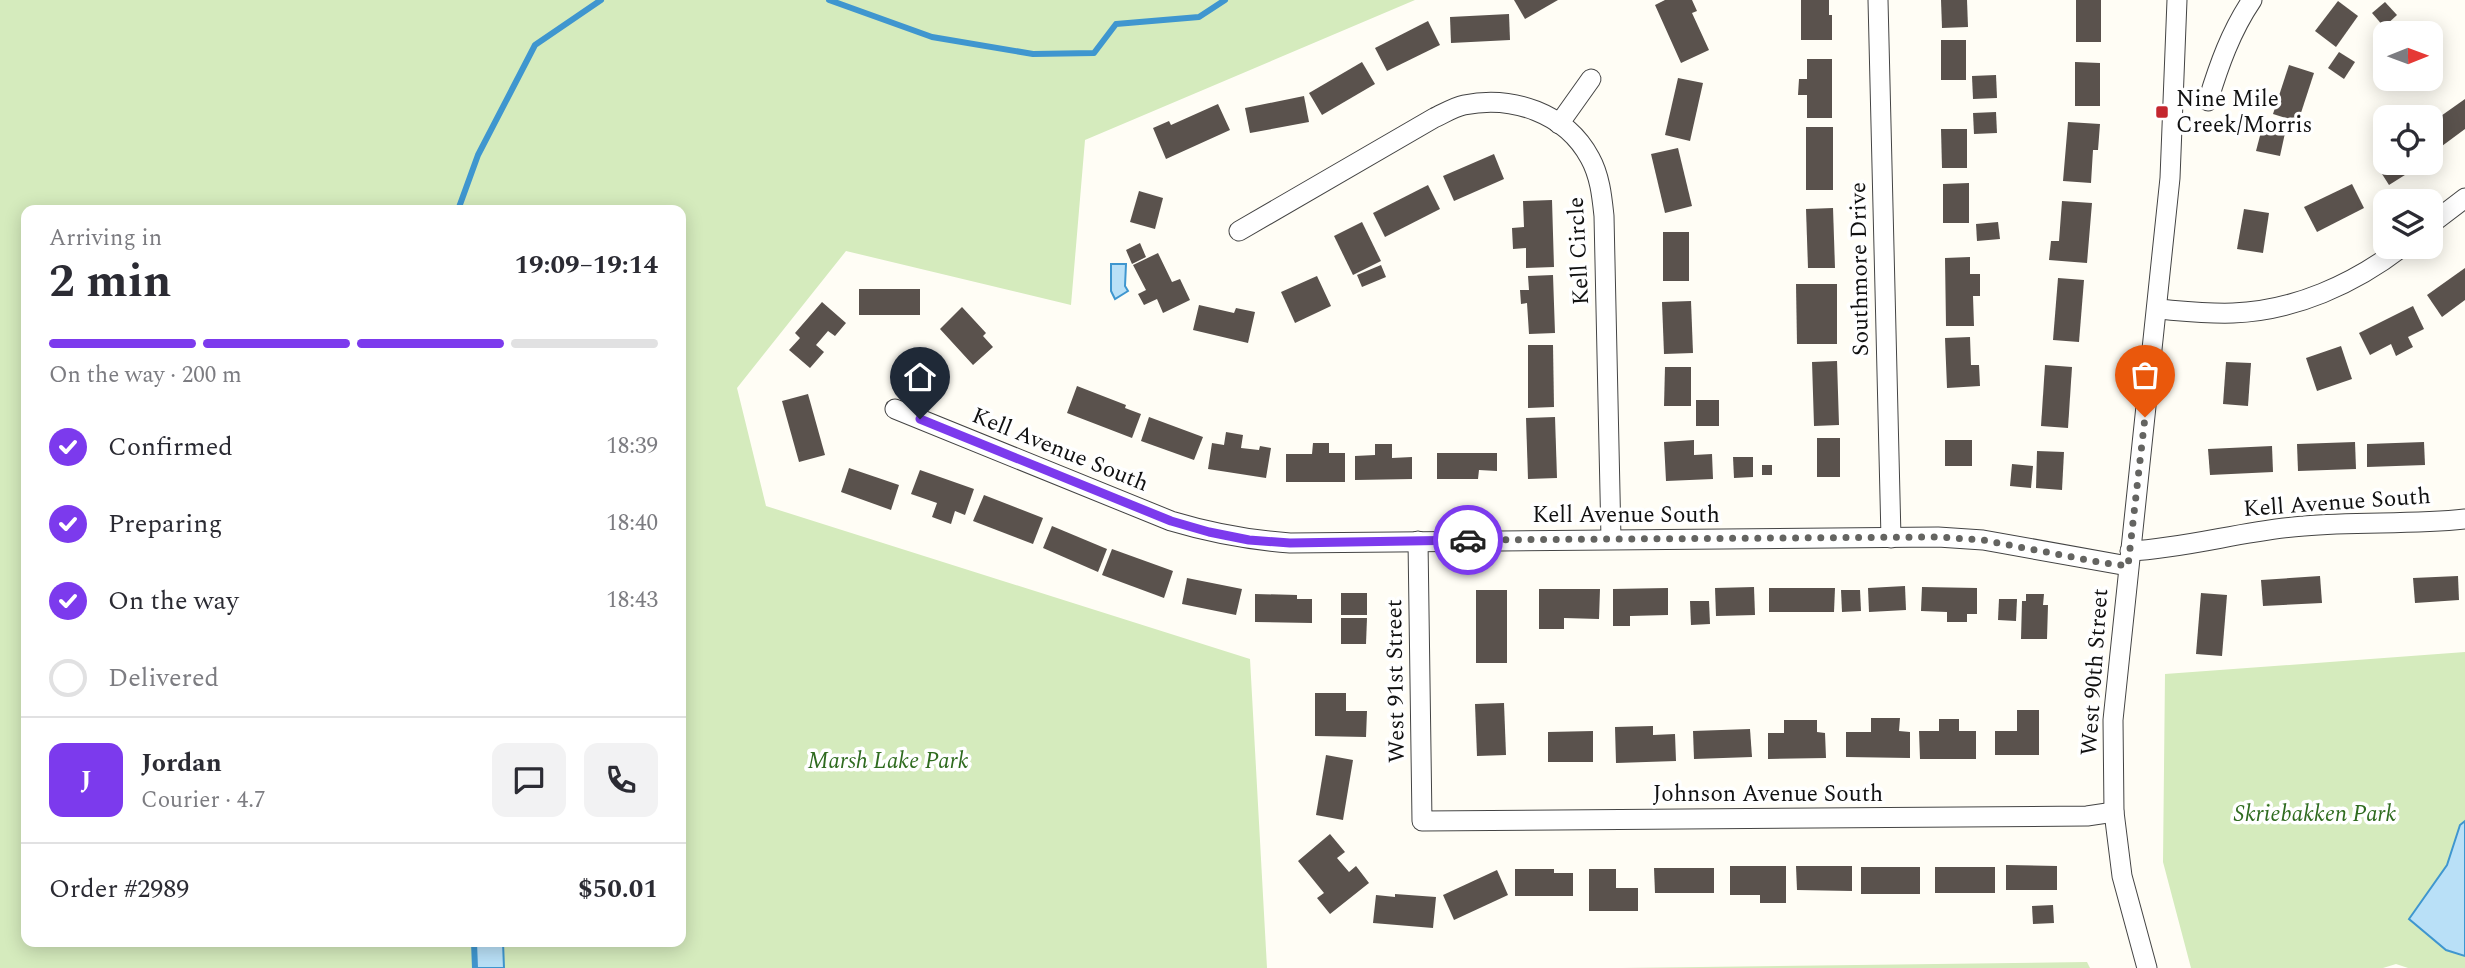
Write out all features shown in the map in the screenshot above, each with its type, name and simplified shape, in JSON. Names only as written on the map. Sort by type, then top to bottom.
[{"type":"street","name":"Southmore Drive","points":[[1878,0],[1891,538]]},
{"type":"street","name":"West 90th Street","points":[[2147,968],[2122,876],[2114,812],[2113,720],[2169,178],[2177,0]]},
{"type":"street","points":[[2208,100],[2237,22],[2252,0]]},
{"type":"street","points":[[1559,124],[1591,79]]},
{"type":"street","name":"Kell Circle","points":[[1239,231],[1461,105],[1490,102],[1521,104],[1549,116],[1559,124],[1572,135],[1590,158],[1600,186],[1603,206],[1611,539]]},
{"type":"street","points":[[2443,215],[2465,198]]},
{"type":"street","points":[[2157,309],[2233,313],[2276,308],[2318,295],[2358,277],[2384,259]]},
{"type":"street","name":"Kell Avenue South","points":[[895,409],[1171,521],[1249,540],[1290,543],[1938,537],[1983,540],[2098,562],[2129,559],[2239,533],[2305,525],[2465,519]]},
{"type":"street","name":"West 91st Street","points":[[1418,541],[1422,821]]},
{"type":"street","name":"Johnson Avenue South","points":[[1422,821],[2087,816],[2114,812]]},
{"type":"green space","name":"Marsh Lake Park","points":[[0,0],[1415,0],[1085,140],[1071,305],[846,251],[737,388],[766,506],[1250,659],[1267,968],[0,968]]},
{"type":"green space","name":"Skriebakken Park","points":[[2465,652],[2465,968],[2408,968],[2396,964],[2383,968],[2191,968],[2163,862],[2165,674]]},
{"type":"green space","points":[[2087,962],[2090,968],[1621,968]]},
{"type":"water","points":[[1111,264],[1126,264],[1125,286],[1128,291],[1115,299],[1111,291]]},
{"type":"water","points":[[2465,821],[2465,956],[2446,950],[2409,919],[2447,865],[2460,825]]},
{"type":"water","points":[[475,947],[503,947],[504,968],[476,968]]},
{"type":"building","points":[[1514,0],[1558,0],[1525,19]]},
{"type":"building","points":[[1665,0],[1692,0],[1697,11],[1692,13],[1709,50],[1681,63],[1655,5]]},
{"type":"building","points":[[1801,0],[1829,0],[1832,40],[1801,40]]},
{"type":"building","points":[[1941,0],[1967,0],[1968,27],[1942,28]]},
{"type":"building","points":[[2076,0],[2101,0],[2101,42],[2076,42]]},
{"type":"building","points":[[2338,1],[2358,16],[2336,47],[2315,31]]},
{"type":"building","points":[[2385,2],[2397,15],[2390,21],[2379,21],[2372,13]]},
{"type":"building","points":[[1509,14],[1510,40],[1451,43],[1450,17]]},
{"type":"building","points":[[1428,21],[1440,45],[1387,71],[1375,48]]},
{"type":"building","points":[[1941,40],[1966,40],[1966,80],[1941,80]]},
{"type":"building","points":[[2339,52],[2355,62],[2344,79],[2328,68]]},
{"type":"building","points":[[1807,59],[1832,59],[1832,118],[1807,118],[1807,95],[1798,95],[1799,79],[1807,79]]},
{"type":"building","points":[[1362,62],[1375,84],[1322,115],[1309,93]]},
{"type":"building","points":[[2075,62],[2100,63],[2100,106],[2075,106]]},
{"type":"building","points":[[2289,65],[2314,73],[2298,122],[2273,114]]},
{"type":"building","points":[[1996,75],[1997,98],[1973,99],[1972,76]]},
{"type":"building","points":[[1678,78],[1703,83],[1690,141],[1665,135]]},
{"type":"building","points":[[1304,96],[1309,122],[1250,133],[1245,108]]},
{"type":"building","points":[[2465,99],[2465,129],[2443,145],[2443,115]]},
{"type":"building","points":[[1218,104],[1230,130],[1166,159],[1153,128],[1169,121],[1171,125]]},
{"type":"building","points":[[1996,112],[1997,133],[1974,134],[1973,113]]},
{"type":"building","points":[[2068,122],[2100,124],[2098,150],[2093,150],[2091,183],[2063,181]]},
{"type":"building","points":[[1806,127],[1833,127],[1833,190],[1806,190]]},
{"type":"building","points":[[2262,128],[2285,133],[2280,156],[2256,151]]},
{"type":"building","points":[[1941,129],[1967,129],[1967,168],[1942,168]]},
{"type":"building","points":[[1678,148],[1692,206],[1665,213],[1651,154]]},
{"type":"building","points":[[1494,154],[1504,179],[1454,201],[1443,176]]},
{"type":"building","points":[[2383,175],[2405,175],[2389,185]]},
{"type":"building","points":[[1969,183],[1969,223],[1943,223],[1943,184]]},
{"type":"building","points":[[2352,184],[2364,208],[2317,232],[2304,207]]},
{"type":"building","points":[[1428,185],[1440,209],[1385,237],[1373,213]]},
{"type":"building","points":[[1139,191],[1163,198],[1155,229],[1130,222]]},
{"type":"building","points":[[1552,200],[1554,267],[1526,268],[1526,248],[1513,249],[1512,228],[1524,227],[1523,201]]},
{"type":"building","points":[[2062,201],[2092,203],[2087,263],[2049,260],[2051,241],[2059,241]]},
{"type":"building","points":[[1833,208],[1835,268],[1808,268],[1806,209]]},
{"type":"building","points":[[2244,209],[2269,213],[2263,253],[2237,249]]},
{"type":"building","points":[[1362,222],[1381,261],[1353,275],[1334,236]]},
{"type":"building","points":[[1998,222],[2000,239],[1977,241],[1976,224]]},
{"type":"building","points":[[1663,232],[1689,232],[1689,281],[1663,281]]},
{"type":"building","points":[[1140,243],[1146,257],[1132,264],[1126,250]]},
{"type":"building","points":[[1158,253],[1172,282],[1180,279],[1190,300],[1163,313],[1157,299],[1144,305],[1138,294],[1146,290],[1133,265]]},
{"type":"building","points":[[1970,257],[1970,274],[1980,274],[1980,296],[1973,296],[1974,326],[1946,326],[1945,258]]},
{"type":"building","points":[[1381,265],[1386,277],[1362,287],[1357,275]]},
{"type":"building","points":[[2465,268],[2465,300],[2442,317],[2427,295]]},
{"type":"building","points":[[1553,275],[1555,333],[1529,334],[1527,303],[1521,304],[1520,290],[1529,290],[1528,276]]},
{"type":"building","points":[[1317,276],[1331,306],[1295,323],[1281,292]]},
{"type":"building","points":[[2058,278],[2084,280],[2079,342],[2053,340]]},
{"type":"building","points":[[1796,284],[1837,284],[1837,344],[1797,344]]},
{"type":"building","points":[[859,289],[920,289],[920,315],[859,315]]},
{"type":"building","points":[[1691,301],[1693,353],[1664,354],[1662,302]]},
{"type":"building","points":[[822,302],[846,323],[835,336],[828,331],[816,345],[824,352],[810,368],[789,350],[800,338],[795,333]]},
{"type":"building","points":[[1199,305],[1234,313],[1236,308],[1255,312],[1248,343],[1193,330]]},
{"type":"building","points":[[2413,306],[2424,329],[2408,337],[2413,347],[2396,356],[2391,344],[2370,355],[2359,333]]},
{"type":"building","points":[[962,307],[986,333],[983,336],[993,347],[973,365],[940,329]]},
{"type":"building","points":[[1970,337],[1971,365],[1979,365],[1980,386],[1947,388],[1945,338]]},
{"type":"building","points":[[1528,345],[1553,345],[1554,407],[1528,408]]},
{"type":"building","points":[[2341,346],[2352,379],[2317,391],[2306,358]]},
{"type":"building","points":[[1837,361],[1839,425],[1814,426],[1812,362]]},
{"type":"building","points":[[2226,362],[2251,363],[2248,406],[2223,404]]},
{"type":"building","points":[[2045,365],[2072,367],[2068,428],[2041,426]]},
{"type":"building","points":[[1665,367],[1691,367],[1691,406],[1664,406]]},
{"type":"building","points":[[1077,386],[1126,405],[1125,408],[1141,414],[1132,438],[1067,413]]},
{"type":"building","points":[[808,394],[825,455],[799,462],[782,401]]},
{"type":"building","points":[[1696,400],[1719,400],[1719,426],[1696,426]]},
{"type":"building","points":[[1149,417],[1203,437],[1194,460],[1141,441]]},
{"type":"building","points":[[1555,417],[1557,478],[1528,479],[1526,418]]},
{"type":"building","points":[[1226,432],[1243,435],[1241,448],[1271,448],[1266,478],[1208,469],[1212,443],[1224,445]]},
{"type":"building","points":[[1817,438],[1840,438],[1840,477],[1817,477]]},
{"type":"building","points":[[1694,440],[1694,455],[1712,454],[1713,479],[1666,481],[1664,442]]},
{"type":"building","points":[[1945,440],[1972,440],[1972,466],[1945,466]]},
{"type":"building","points":[[2355,442],[2356,469],[2298,471],[2297,444]]},
{"type":"building","points":[[2424,442],[2425,465],[2367,467],[2367,444]]},
{"type":"building","points":[[1313,443],[1329,443],[1329,453],[1345,453],[1345,482],[1286,482],[1286,454],[1312,454]]},
{"type":"building","points":[[1375,444],[1392,444],[1392,458],[1412,457],[1412,479],[1355,480],[1355,456],[1375,455]]},
{"type":"building","points":[[2272,446],[2273,472],[2210,475],[2208,449]]},
{"type":"building","points":[[2037,451],[2064,452],[2062,490],[2036,488]]},
{"type":"building","points":[[1437,453],[1497,453],[1497,471],[1479,470],[1478,479],[1437,479]]},
{"type":"building","points":[[1733,457],[1753,457],[1753,477],[1734,478]]},
{"type":"building","points":[[2012,464],[2033,466],[2031,488],[2010,486]]},
{"type":"building","points":[[1762,465],[1772,465],[1772,475],[1762,475]]},
{"type":"building","points":[[849,468],[899,485],[891,510],[841,492]]},
{"type":"building","points":[[920,470],[974,489],[965,515],[955,511],[951,524],[932,517],[937,503],[911,494]]},
{"type":"building","points":[[984,495],[1043,518],[1033,544],[973,521]]},
{"type":"building","points":[[1052,526],[1107,549],[1098,572],[1043,548]]},
{"type":"building","points":[[1112,549],[1173,571],[1164,598],[1102,575]]},
{"type":"building","points":[[2320,576],[2322,603],[2263,606],[2261,580]]},
{"type":"building","points":[[2458,576],[2459,600],[2415,603],[2413,578]]},
{"type":"building","points":[[1187,578],[1242,589],[1236,615],[1182,604]]},
{"type":"building","points":[[1905,586],[1906,610],[1869,612],[1868,588]]},
{"type":"building","points":[[1754,587],[1755,615],[1716,616],[1715,588]]},
{"type":"building","points":[[1922,587],[1977,588],[1977,614],[1967,614],[1967,622],[1947,622],[1947,612],[1921,611]]},
{"type":"building","points":[[1668,588],[1668,615],[1630,616],[1630,626],[1613,626],[1613,589]]},
{"type":"building","points":[[1769,588],[1835,588],[1834,612],[1769,612]]},
{"type":"building","points":[[1539,589],[1600,589],[1599,619],[1564,618],[1564,629],[1539,629]]},
{"type":"building","points":[[1476,590],[1507,590],[1507,663],[1476,663]]},
{"type":"building","points":[[1841,590],[1860,590],[1861,611],[1842,612]]},
{"type":"building","points":[[1341,593],[1367,593],[1367,615],[1341,615]]},
{"type":"building","points":[[2201,593],[2227,595],[2222,656],[2196,654]]},
{"type":"building","points":[[1255,594],[1297,595],[1297,599],[1312,599],[1312,623],[1255,622]]},
{"type":"building","points":[[2026,594],[2044,594],[2043,605],[2048,605],[2047,639],[2021,639],[2022,601],[2026,601]]},
{"type":"building","points":[[1999,599],[2017,599],[2016,621],[1998,620]]},
{"type":"building","points":[[1690,601],[1709,601],[1710,624],[1691,625]]},
{"type":"building","points":[[1341,618],[1367,618],[1366,644],[1341,644]]},
{"type":"building","points":[[1315,693],[1346,693],[1346,711],[1367,711],[1366,737],[1315,736]]},
{"type":"building","points":[[1504,703],[1506,755],[1477,756],[1475,704]]},
{"type":"building","points":[[2017,710],[2039,710],[2039,755],[1995,755],[1995,731],[2017,731]]},
{"type":"building","points":[[1871,718],[1900,718],[1899,731],[1910,732],[1910,758],[1846,757],[1846,732],[1871,732]]},
{"type":"building","points":[[1939,719],[1959,719],[1959,731],[1976,731],[1976,759],[1920,759],[1919,731],[1939,731]]},
{"type":"building","points":[[1784,720],[1817,720],[1817,732],[1825,733],[1826,758],[1768,759],[1768,733],[1784,733]]},
{"type":"building","points":[[1653,726],[1653,735],[1675,734],[1676,761],[1616,763],[1615,727]]},
{"type":"building","points":[[1750,729],[1752,757],[1694,759],[1693,731]]},
{"type":"building","points":[[1593,731],[1593,762],[1548,762],[1548,732]]},
{"type":"building","points":[[1326,755],[1353,760],[1343,820],[1316,815]]},
{"type":"building","points":[[1330,834],[1345,852],[1337,858],[1349,872],[1356,866],[1369,883],[1330,914],[1317,898],[1324,893],[1298,861]]},
{"type":"building","points":[[2006,865],[2057,866],[2057,890],[2006,890]]},
{"type":"building","points":[[1730,866],[1786,866],[1786,903],[1760,903],[1760,895],[1730,895]]},
{"type":"building","points":[[1796,866],[1852,866],[1852,891],[1797,890]]},
{"type":"building","points":[[1861,867],[1920,867],[1920,894],[1861,894]]},
{"type":"building","points":[[1935,867],[1995,867],[1995,893],[1935,893]]},
{"type":"building","points":[[1654,868],[1714,868],[1714,893],[1655,893]]},
{"type":"building","points":[[1515,869],[1554,869],[1554,873],[1573,873],[1573,896],[1515,896]]},
{"type":"building","points":[[1589,869],[1616,869],[1616,888],[1638,888],[1638,911],[1589,911]]},
{"type":"building","points":[[1497,870],[1508,895],[1454,920],[1443,895]]},
{"type":"building","points":[[1395,894],[1436,897],[1433,928],[1373,923],[1376,895],[1395,897]]},
{"type":"building","points":[[2053,905],[2054,923],[2033,924],[2032,906]]},
{"type":"waterway","points":[[460,205],[478,155],[535,45],[601,0]]},
{"type":"waterway","points":[[829,0],[932,37],[1033,54],[1094,53],[1116,24],[1199,17],[1225,0]]},
{"type":"waterway","points":[[474,947],[475,968]]},
{"type":"way so far","points":[[1468,540],[1938,537],[1983,540],[2128,566],[2145,417]]},
{"type":"place","name":"Nine Mile Creek/Morris","points":[[2162,112]]},
{"type":"route","points":[[920,419],[1171,521],[1209,532],[1249,540],[1290,543],[1468,540]]}]
